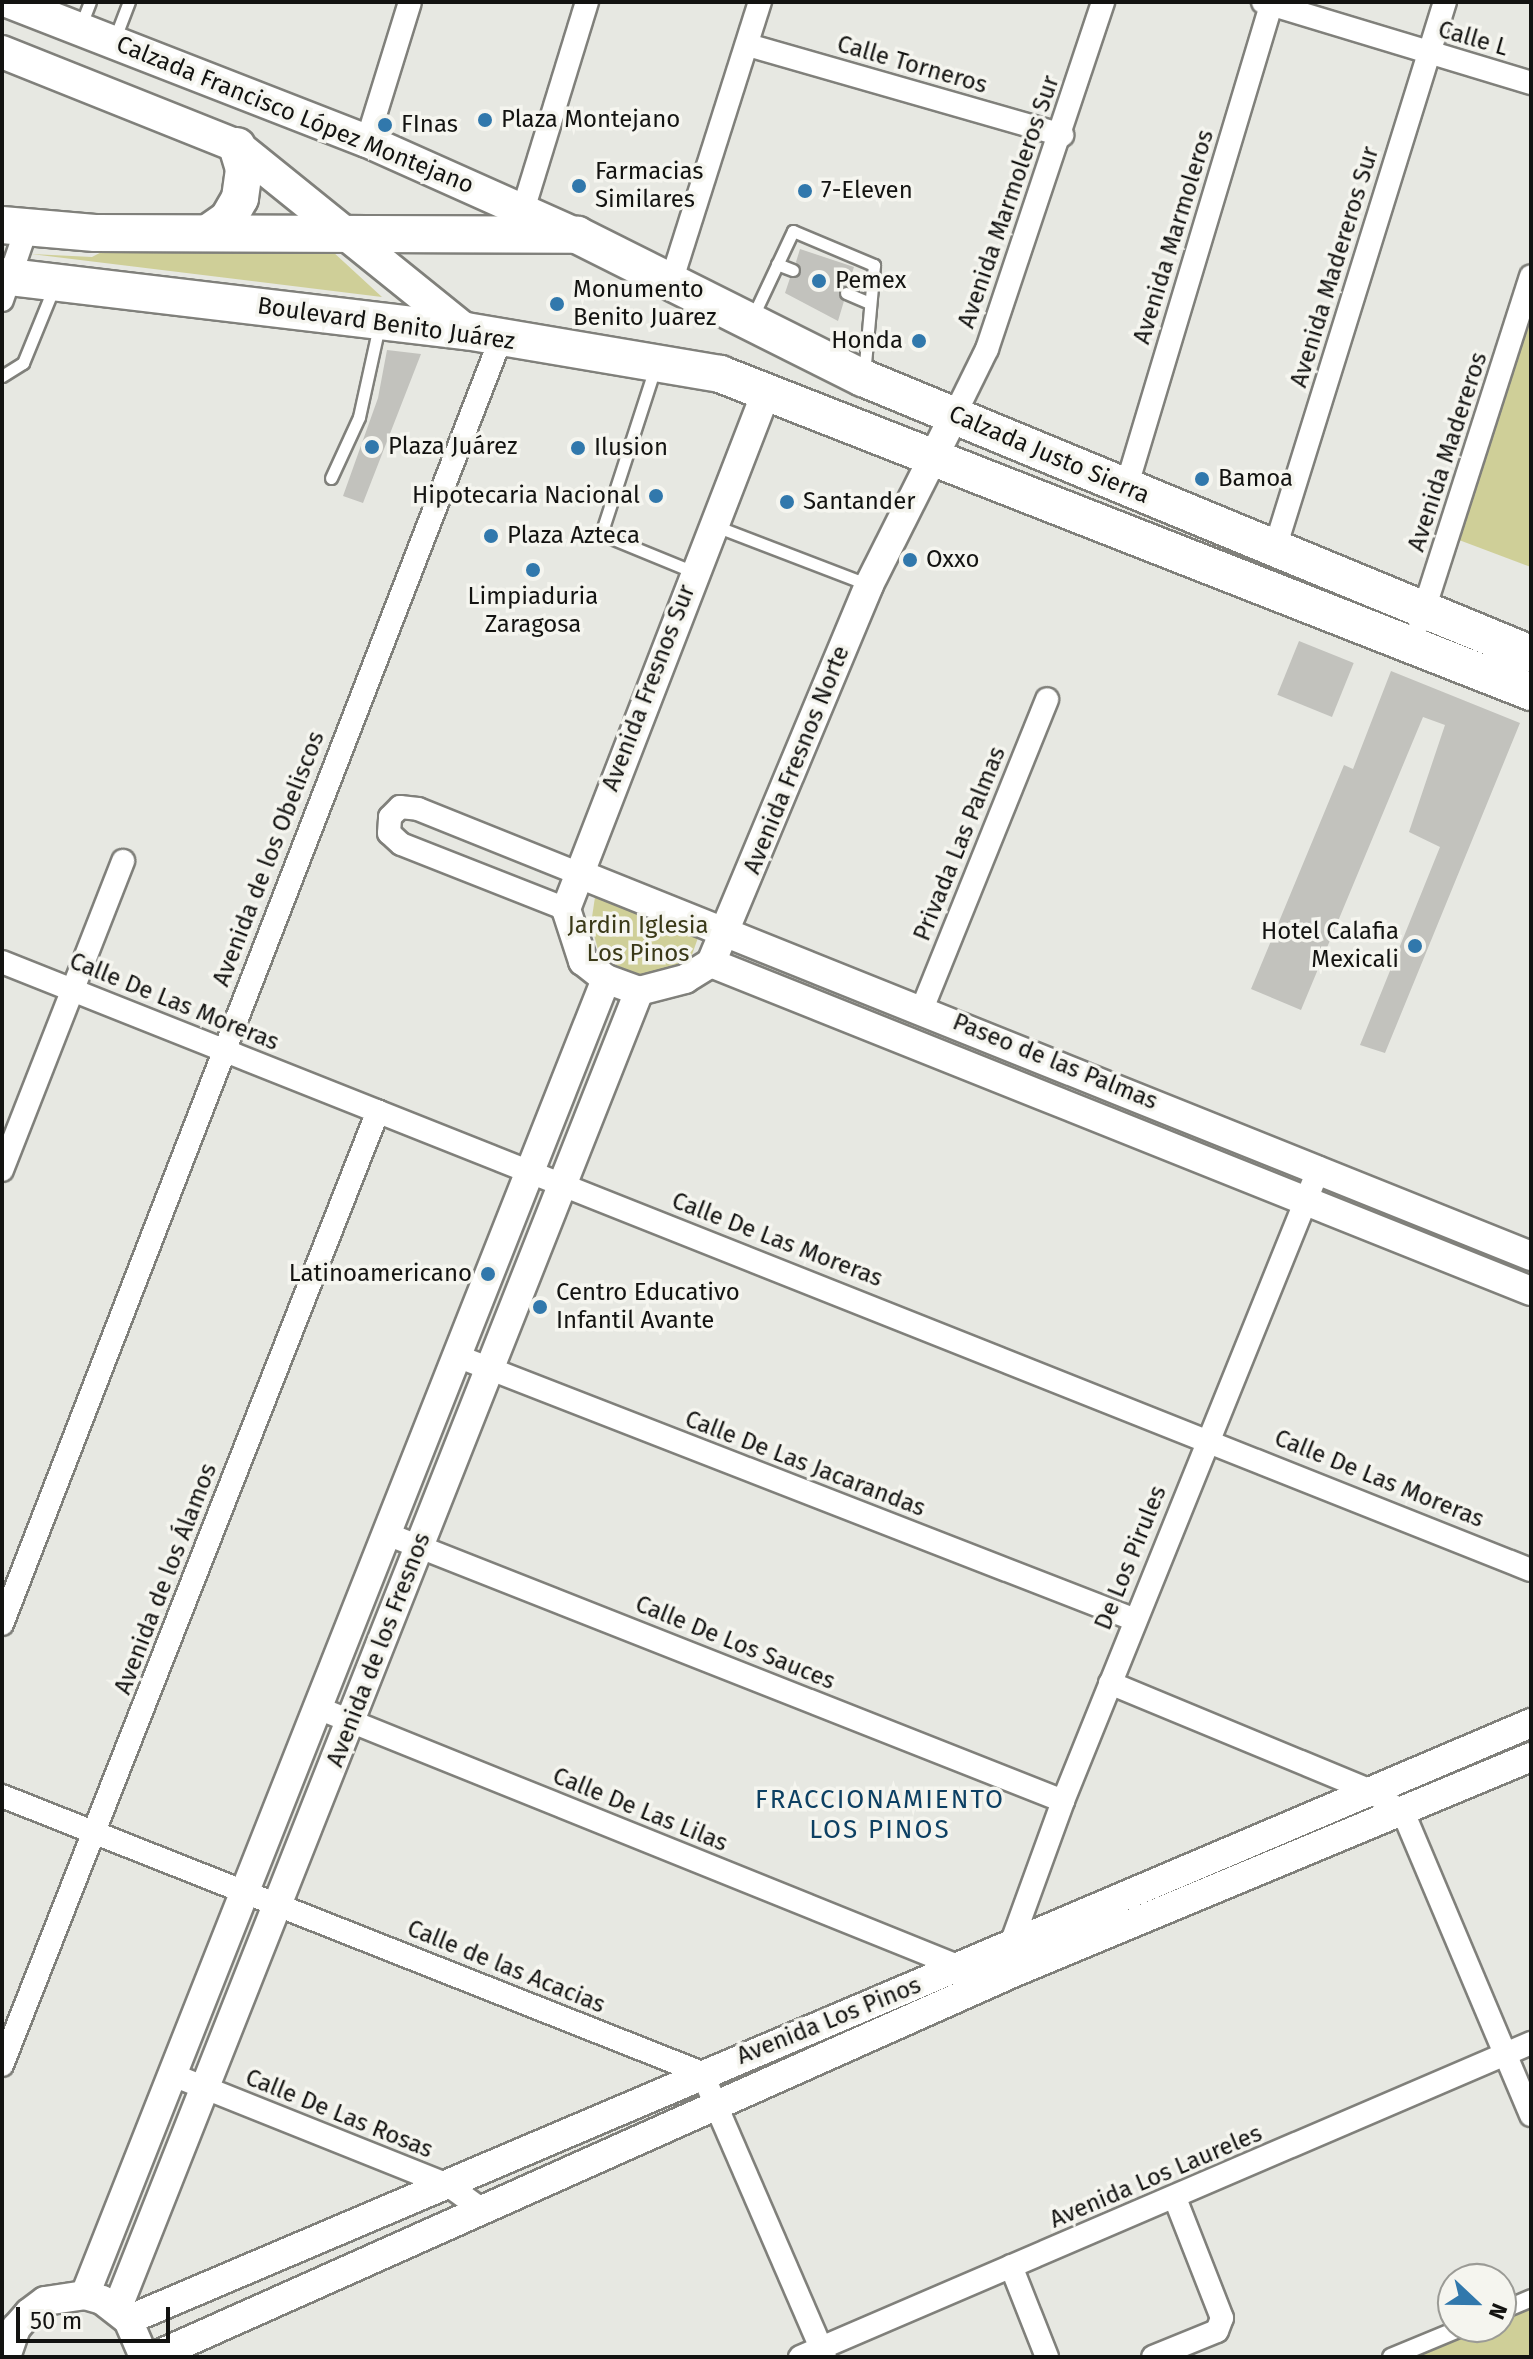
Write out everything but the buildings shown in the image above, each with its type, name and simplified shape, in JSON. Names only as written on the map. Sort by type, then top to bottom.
[{"type":"main road","name":"Calzada Francisco López Montejano","points":[[10,2],[85,16],[113,42],[367,141],[519,221]]},
{"type":"main road","points":[[2,52],[237,146],[279,176],[341,234],[466,331]]},
{"type":"main road","points":[[208,233],[228,219],[240,198],[244,169],[237,146]]},
{"type":"main road","points":[[14,226],[341,234],[519,221]]},
{"type":"main road","name":"Calzada Justo Sierra","points":[[519,221],[577,235],[672,279],[863,378],[1275,548],[1531,692]]},
{"type":"main road","name":"Boulevard Benito Juárez","points":[[5,284],[56,282],[466,331],[720,374],[767,390]]},
{"type":"main road","name":"Calzada Justo Sierra","points":[[767,390],[931,456],[1418,627],[1531,654]]},
{"type":"street","points":[[367,141],[410,2]]},
{"type":"street","points":[[519,221],[587,2]]},
{"type":"street","points":[[672,279],[760,2]]},
{"type":"street","name":"Avenida Marmoleros Sur","points":[[955,414],[974,382],[1062,135],[1103,2]]},
{"type":"street","name":"Avenida Madereros Sur","points":[[1275,548],[1445,2]]},
{"type":"street","name":"Calle L","points":[[1269,3],[1531,83]]},
{"type":"street","name":"Avenida Marmoleros","points":[[1126,488],[1269,3]]},
{"type":"street","name":"Calle Torneros","points":[[748,45],[1062,135]]},
{"type":"street","points":[[5,284],[14,226]]},
{"type":"street","name":"Avenida Madereros","points":[[1418,627],[1531,276]]},
{"type":"street","name":"Avenida de los Obeliscos","points":[[2,1624],[501,338]]},
{"type":"street","name":"Avenida Fresnos Sur","points":[[566,909],[577,873],[767,390]]},
{"type":"street","name":"Avenida Fresnos Norte","points":[[711,963],[869,585],[931,456],[955,414]]},
{"type":"street","name":"Privada Las Palmas","points":[[922,1009],[1047,699]]},
{"type":"street","points":[[577,873],[418,809],[400,807],[390,817],[389,833],[401,844],[566,909],[583,961],[606,979],[639,991],[685,979],[711,963]]},
{"type":"street","points":[[2,1170],[123,861]]},
{"type":"street","name":"Paseo de las Palmas","points":[[577,873],[1319,1168],[1531,1256]]},
{"type":"street","name":"Calle De Las Moreras","points":[[2,962],[1207,1437],[1531,1570]]},
{"type":"street","name":"Paseo de las Palmas","points":[[711,963],[1305,1198],[1525,1289]]},
{"type":"street","name":"Avenida de los Fresnos","points":[[85,2295],[606,979]]},
{"type":"street","name":"Avenida de los Fresnos","points":[[123,2314],[206,2088],[639,991]]},
{"type":"street","name":"Avenida de los Álamos","points":[[2,2065],[378,1111]]},
{"type":"street","name":"De Los Pirules","points":[[1015,1972],[1011,1944],[1063,1801],[1207,1437],[1319,1168]]},
{"type":"street","points":[[1525,1289],[1531,1256]]},
{"type":"street","name":"Calle De Las Jacarandas","points":[[457,1356],[1135,1620]]},
{"type":"street","name":"Calle De Los Sauces","points":[[387,1534],[1063,1801]]},
{"type":"street","points":[[1110,1683],[1368,1790],[1403,1812],[1531,2115]]},
{"type":"street","name":"Calle De Las Lilas","points":[[318,1708],[960,1967]]},
{"type":"street","name":"Avenida Los Pinos","points":[[123,2314],[448,2185],[702,2073],[960,1967],[1368,1790],[1531,1723]]},
{"type":"street","name":"Avenida Los Pinos","points":[[153,2357],[481,2209],[717,2108],[1015,1972],[1531,1757]]},
{"type":"street","name":"Calle de las Acacias","points":[[2,1796],[702,2073]]},
{"type":"street","points":[[960,1967],[974,1992]]},
{"type":"street","name":"Avenida Los Laureles","points":[[815,2354],[1011,2266],[1531,2043]]},
{"type":"street","points":[[702,2073],[815,2354]]},
{"type":"street","name":"Calle De Las Rosas","points":[[173,2075],[448,2185],[481,2209]]},
{"type":"street","points":[[1153,2357],[1217,2331],[1222,2318],[1175,2198]]},
{"type":"street","points":[[1011,2266],[1047,2357]]},
{"type":"street","points":[[6,2357],[16,2328],[29,2313],[45,2301],[85,2295],[123,2314],[144,2357]]},
{"type":"street","points":[[1391,2357],[1437,2338]]},
{"type":"lane","points":[[113,42],[129,2]]},
{"type":"lane","points":[[751,321],[793,231],[874,265],[863,378]]},
{"type":"lane","points":[[777,264],[793,270]]},
{"type":"lane","points":[[2,376],[23,363],[56,282]]},
{"type":"lane","points":[[846,293],[870,303]]},
{"type":"lane","points":[[331,478],[359,417],[380,321]]},
{"type":"lane","points":[[656,364],[601,534],[695,572]]},
{"type":"lane","points":[[713,525],[869,585]]},
{"type":"green space","points":[[113,246],[332,251],[382,297],[31,254],[92,257]]},
{"type":"green space","points":[[1531,312],[1531,567],[1459,540]]},
{"type":"green space","name":"Jardin Iglesia Los Pinos","points":[[608,891],[699,935],[689,963],[658,974],[636,975],[600,957],[591,924],[595,897]]},
{"type":"green space","points":[[1531,2298],[1531,2357],[1391,2357],[1437,2338],[1437,2343],[1517,2343],[1517,2304]]},
{"type":"place","name":"Plaza Montejano","points":[[485,120]]},
{"type":"place","name":"FInas","points":[[385,125]]},
{"type":"place","name":"Farmacias Similares","points":[[579,186]]},
{"type":"place","name":"7-Eleven","points":[[805,191]]},
{"type":"place","name":"Pemex","points":[[819,281]]},
{"type":"place","name":"Monumento Benito Juarez","points":[[557,304]]},
{"type":"place","name":"Honda","points":[[919,341]]},
{"type":"place","name":"Plaza Juárez","points":[[372,447]]},
{"type":"place","name":"Ilusion","points":[[578,448]]},
{"type":"place","name":"Bamoa","points":[[1202,479]]},
{"type":"place","name":"Hipotecaria Nacional","points":[[656,496]]},
{"type":"place","name":"Santander","points":[[787,502]]},
{"type":"place","name":"Plaza Azteca","points":[[491,536]]},
{"type":"place","name":"Oxxo","points":[[910,560]]},
{"type":"place","name":"Limpiaduria Zaragosa","points":[[533,570]]},
{"type":"place","name":"Hotel Calafia Mexicali","points":[[1415,946]]},
{"type":"place","name":"Latinoamericano","points":[[488,1274]]},
{"type":"place","name":"Centro Educativo Infantil Avante","points":[[540,1307]]},
{"type":"district","name":"FRACCIONAMIENTO LOS PINOS","points":[[880,1815]]}]
